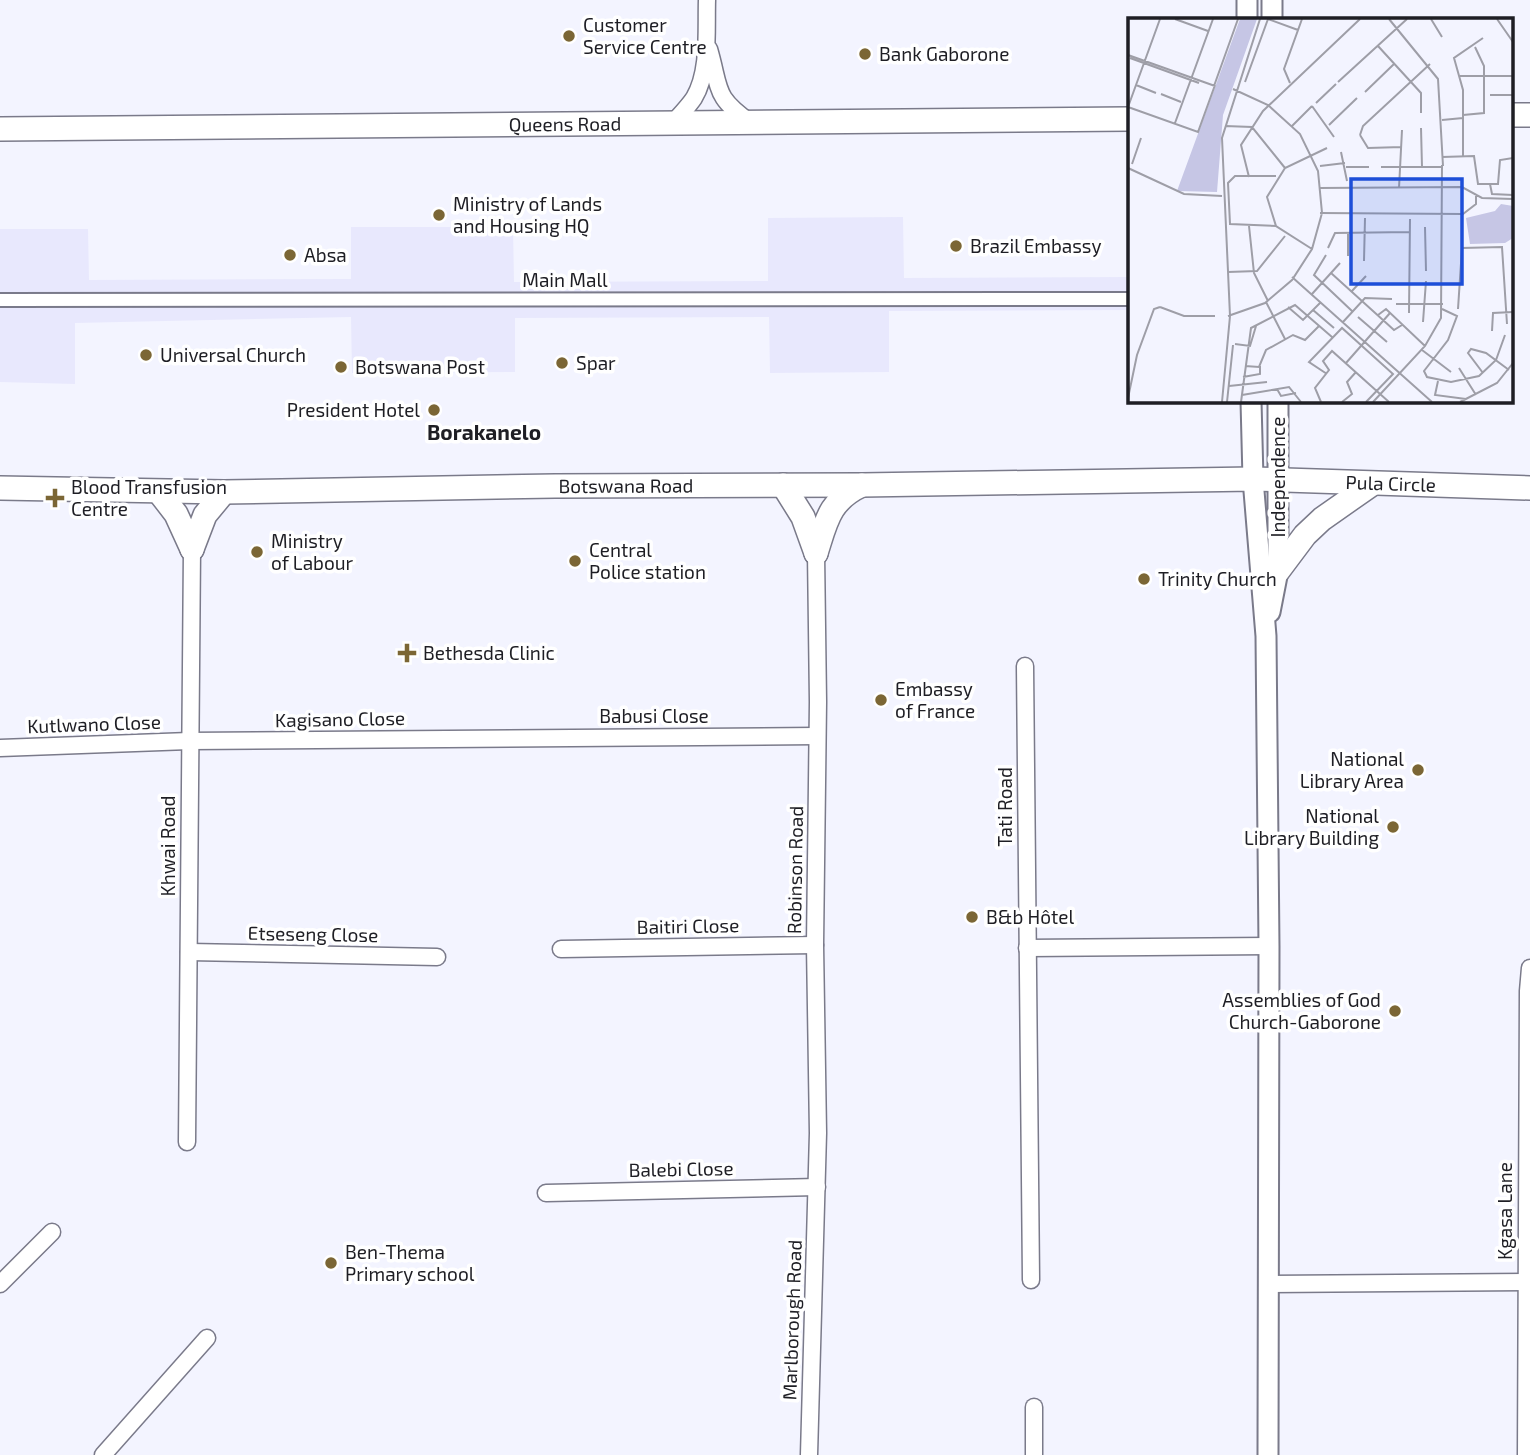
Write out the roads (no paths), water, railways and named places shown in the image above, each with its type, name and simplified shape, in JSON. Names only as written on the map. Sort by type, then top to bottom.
[{"type":"main road","points":[[1512,115],[1530,115]]},
{"type":"main road","name":"Queens Road","points":[[0,129],[1128,119]]},
{"type":"main road","name":"Pula Circle","points":[[1253,479],[1530,488]]},
{"type":"main road","name":"Botswana Road","points":[[0,488],[224,492],[1253,479]]},
{"type":"main road","points":[[1278,570],[1322,519],[1372,484]]},
{"type":"main road","points":[[783,485],[809,528],[816,554]]},
{"type":"main road","points":[[816,554],[831,509],[839,498],[862,485]]},
{"type":"main road","points":[[159,492],[176,514],[192,549]]},
{"type":"main road","points":[[192,549],[205,515],[224,492]]},
{"type":"street","points":[[672,124],[693,100],[699,87],[706,40],[706,0]]},
{"type":"street","points":[[1247,0],[1247,18]]},
{"type":"street","points":[[1272,0],[1272,18]]},
{"type":"street","points":[[706,40],[719,90],[731,109],[751,123]]},
{"type":"street","name":"Main Mall","points":[[0,300],[1128,299]]},
{"type":"street","name":"Independence","points":[[1251,402],[1253,479],[1266,636]]},
{"type":"street","name":"Independence","points":[[1266,636],[1278,570],[1278,402]]},
{"type":"street","name":"Khwai Road","points":[[187,1142],[192,549]]},
{"type":"street","name":"Robinson Road","points":[[816,554],[817,1187]]},
{"type":"street","points":[[1266,636],[1269,946],[1268,1455]]},
{"type":"street","name":"Tati Road","points":[[1025,666],[1031,1280]]},
{"type":"street","name":"Babusi Close","points":[[491,738],[817,736]]},
{"type":"street","name":"Kagisano Close","points":[[189,741],[491,738]]},
{"type":"street","name":"Kutlwano Close","points":[[0,748],[189,741]]},
{"type":"street","name":"Baitiri Close","points":[[561,949],[815,945]]},
{"type":"street","points":[[1027,948],[1269,946]]},
{"type":"street","name":"Etseseng Close","points":[[189,952],[437,957]]},
{"type":"street","name":"Kgasa Lane","points":[[1526,1455],[1530,968]]},
{"type":"street","name":"Balebi Close","points":[[547,1193],[817,1187]]},
{"type":"street","name":"Marlborough Road","points":[[809,1455],[817,1187]]},
{"type":"street","points":[[0,1284],[52,1232]]},
{"type":"street","points":[[1269,1284],[1526,1282]]},
{"type":"street","points":[[103,1455],[207,1338]]},
{"type":"street","points":[[1034,1407],[1034,1455]]},
{"type":"place","name":"Customer Service Centre","points":[[569,36]]},
{"type":"place","name":"Bank Gaborone","points":[[865,54]]},
{"type":"place","name":"Ministry of Lands and Housing HQ","points":[[439,215]]},
{"type":"place","name":"Brazil Embassy","points":[[956,246]]},
{"type":"place","name":"Absa","points":[[290,255]]},
{"type":"place","name":"Universal Church","points":[[146,355]]},
{"type":"place","name":"Spar","points":[[562,363]]},
{"type":"place","name":"Botswana Post","points":[[341,367]]},
{"type":"place","name":"President Hotel","points":[[434,410]]},
{"type":"place","name":"Blood Transfusion Centre","points":[[55,498]]},
{"type":"place","name":"Ministry of Labour","points":[[257,552]]},
{"type":"place","name":"Central Police station","points":[[575,561]]},
{"type":"place","name":"Trinity Church","points":[[1144,579]]},
{"type":"place","name":"Bethesda Clinic","points":[[407,653]]},
{"type":"place","name":"Embassy of France","points":[[881,700]]},
{"type":"place","name":"National Library Area","points":[[1418,770]]},
{"type":"place","name":"National Library Building","points":[[1393,827]]},
{"type":"place","name":"B&b Hôtel","points":[[972,917]]},
{"type":"place","name":"Assemblies of God Church-Gaborone","points":[[1395,1011]]},
{"type":"place","name":"Ben-Thema Primary school","points":[[331,1263]]},
{"type":"district","name":"Borakanelo","points":[[484,433]]}]
